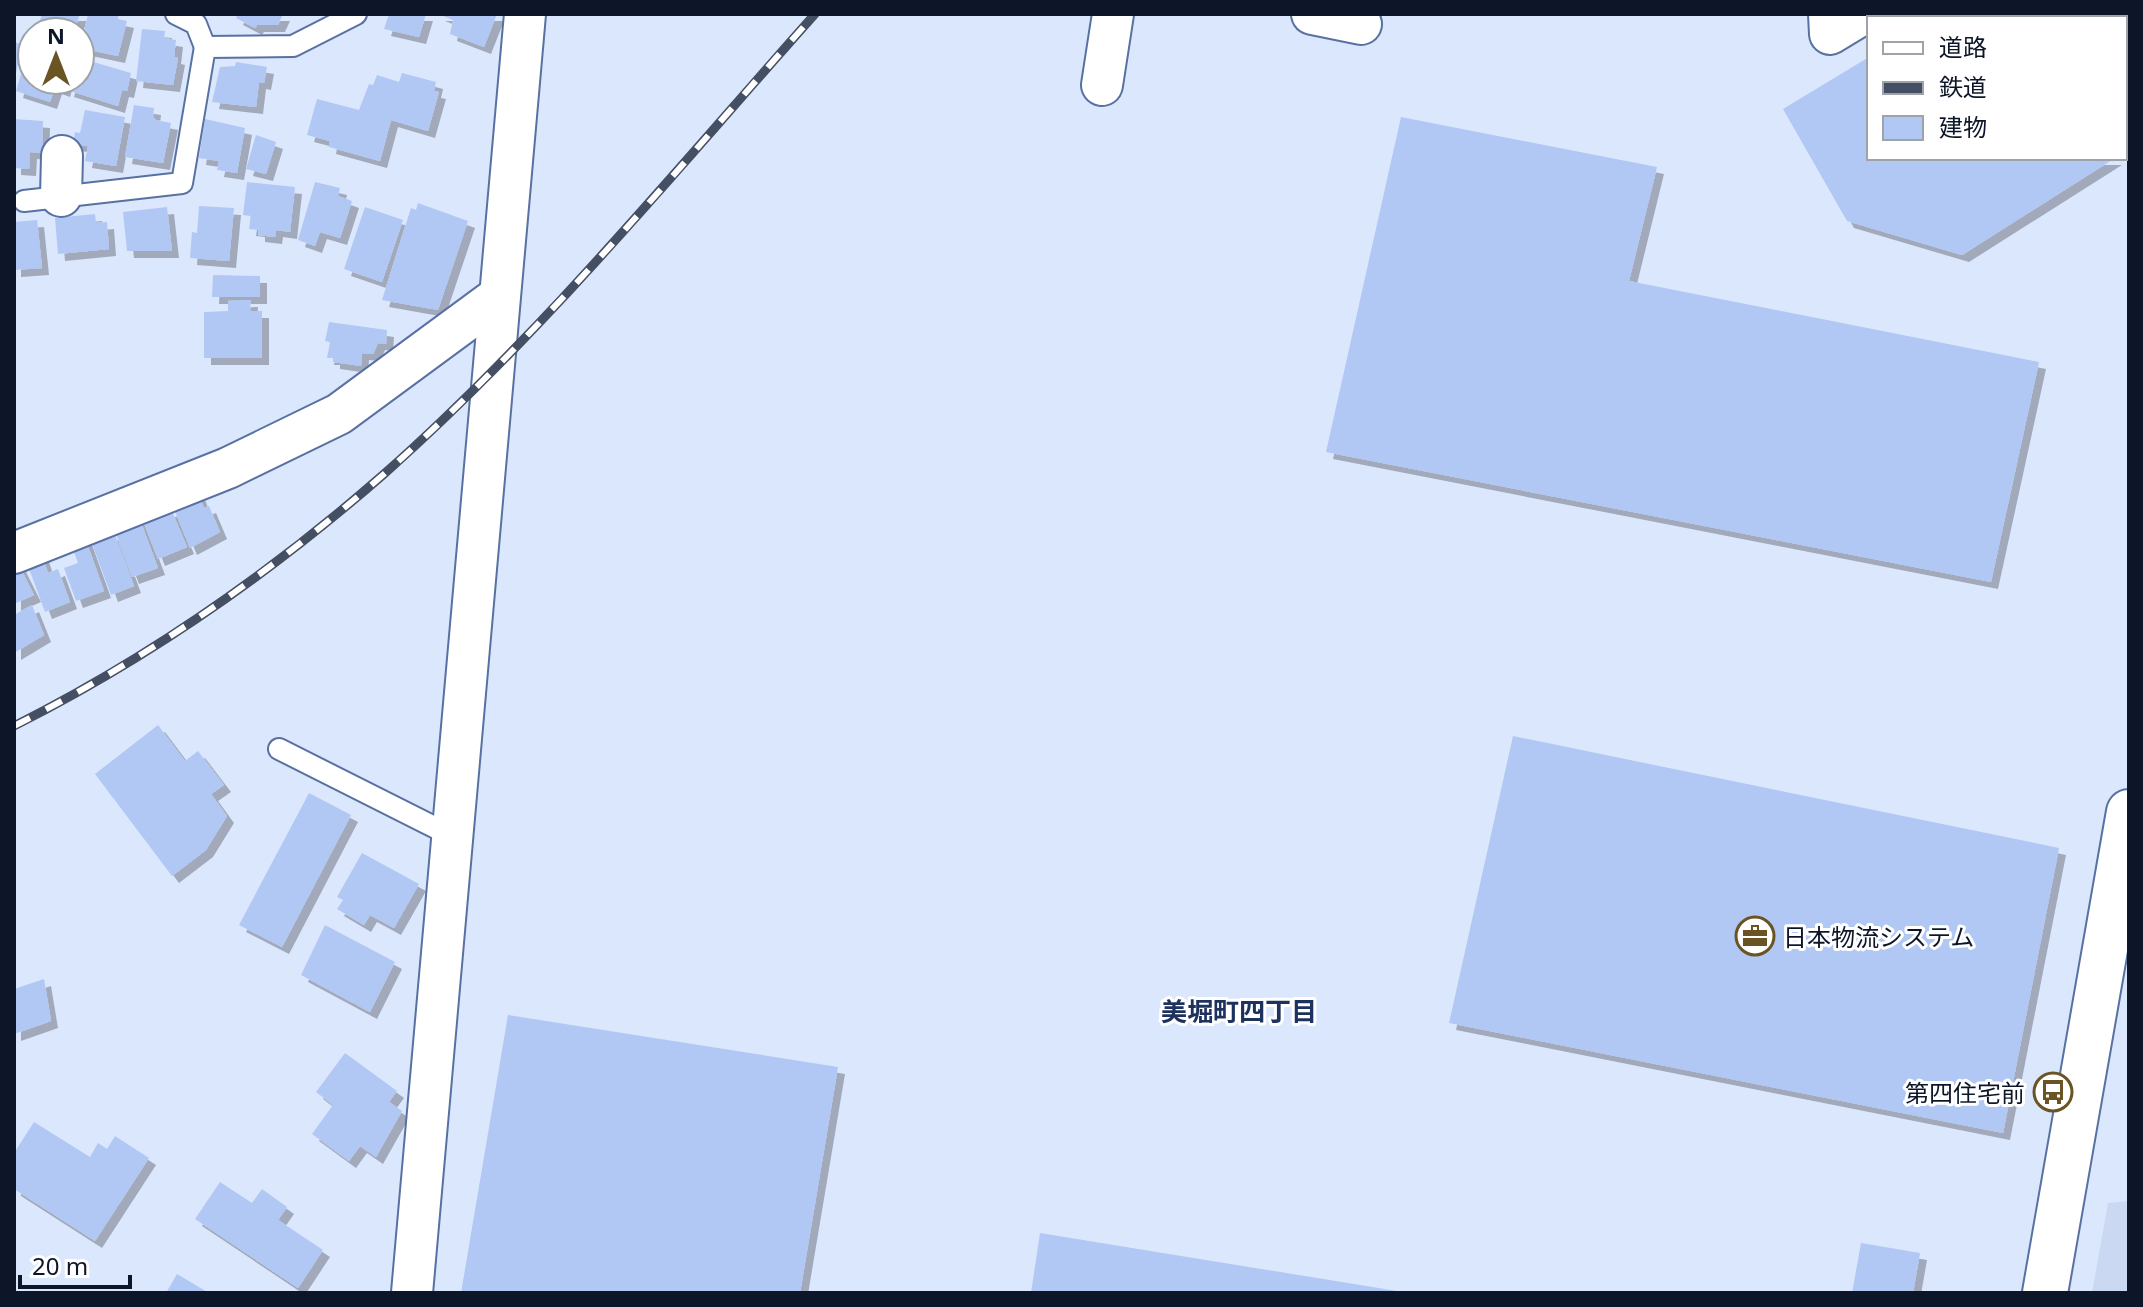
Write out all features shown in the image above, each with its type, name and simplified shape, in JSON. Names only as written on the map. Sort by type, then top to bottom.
[{"type":"main road","points":[[2045,1293],[2129,812]]},
{"type":"street","points":[[412,1293],[525,14]]},
{"type":"street","points":[[1102,85],[1113,14]]},
{"type":"street","points":[[1312,14],[1361,24]]},
{"type":"street","points":[[1829,14],[1830,34],[1863,14]]},
{"type":"street","points":[[43,198],[62,156]]},
{"type":"street","points":[[14,553],[228,468],[339,414],[498,297]]},
{"type":"lane","points":[[43,198],[182,183],[205,47],[196,24],[176,14]]},
{"type":"lane","points":[[205,47],[293,46],[356,14]]},
{"type":"lane","points":[[279,749],[452,836]]},
{"type":"shaded area","points":[[2129,1201],[2129,1293],[2092,1293],[2108,1203]]},
{"type":"building","points":[[42,14],[80,14],[79,16]]},
{"type":"building","points":[[119,14],[118,19],[127,21],[118,56],[96,51],[96,16],[88,16]]},
{"type":"building","points":[[238,14],[283,14],[278,25],[257,25],[255,28],[236,18]]},
{"type":"building","points":[[389,14],[426,14],[419,37],[384,29]]},
{"type":"building","points":[[438,14],[497,14],[484,47],[450,34],[453,20]]},
{"type":"building","points":[[2129,14],[2129,149],[2127,150],[2127,16],[1938,16]]},
{"type":"building","points":[[142,29],[165,31],[164,38],[176,40],[174,57],[178,58],[173,85],[136,81]]},
{"type":"building","points":[[14,42],[16,73],[14,78]]},
{"type":"building","points":[[1867,58],[1867,160],[2112,160],[1962,255],[1847,221],[1783,109]]},
{"type":"building","points":[[236,62],[267,67],[264,83],[259,82],[256,107],[212,102],[220,67],[235,66]]},
{"type":"building","points":[[96,63],[131,73],[127,91],[122,90],[118,106],[86,96],[96,96]]},
{"type":"building","points":[[402,73],[436,82],[434,91],[439,92],[428,131],[391,120],[380,161],[329,147],[330,141],[307,135],[317,99],[359,110],[369,84],[373,85],[377,75],[399,82]]},
{"type":"building","points":[[31,96],[52,96],[50,102]]},
{"type":"building","points":[[134,105],[154,108],[153,117],[156,120],[171,123],[163,163],[125,157]]},
{"type":"building","points":[[85,110],[125,117],[116,166],[85,161],[88,146],[73,144],[75,132],[80,133]]},
{"type":"building","points":[[1401,117],[1657,167],[1629,281],[2039,362],[1991,582],[1326,452]]},
{"type":"building","points":[[14,119],[43,121],[42,153],[30,152],[29,169],[14,168]]},
{"type":"building","points":[[205,119],[245,128],[237,173],[217,170],[219,161],[199,158]]},
{"type":"building","points":[[256,135],[276,142],[266,174],[246,169]]},
{"type":"building","points":[[247,182],[295,187],[290,232],[276,230],[275,237],[258,235],[258,230],[249,229],[251,216],[243,215]]},
{"type":"building","points":[[315,182],[340,188],[338,196],[352,201],[340,238],[320,232],[315,246],[298,240]]},
{"type":"building","points":[[418,203],[468,221],[438,310],[382,300],[411,208],[416,210]]},
{"type":"building","points":[[199,206],[234,208],[229,261],[190,258],[192,232],[197,233]]},
{"type":"building","points":[[167,207],[172,251],[127,251],[123,212]]},
{"type":"building","points":[[365,207],[403,220],[382,282],[344,269]]},
{"type":"building","points":[[95,214],[96,223],[107,222],[109,249],[58,254],[55,218]]},
{"type":"building","points":[[37,220],[42,268],[14,270],[14,222]]},
{"type":"building","points":[[213,275],[260,276],[260,297],[212,297]]},
{"type":"building","points":[[251,300],[250,311],[262,311],[262,358],[204,358],[204,312],[228,311],[228,301]]},
{"type":"building","points":[[329,322],[387,330],[386,344],[378,343],[373,354],[362,353],[361,366],[333,362],[333,358],[327,358],[330,342],[325,341]]},
{"type":"building","points":[[198,493],[204,508],[209,506],[220,532],[190,548],[172,504]]},
{"type":"building","points":[[171,509],[187,547],[158,559],[143,521]]},
{"type":"building","points":[[139,517],[158,568],[132,577],[113,526]]},
{"type":"building","points":[[83,532],[104,591],[76,601],[64,568],[78,563],[69,538]]},
{"type":"building","points":[[114,532],[134,586],[111,595],[91,541]]},
{"type":"building","points":[[40,549],[48,573],[58,569],[70,602],[45,612],[24,555]]},
{"type":"building","points":[[14,555],[34,595],[14,604]]},
{"type":"building","points":[[32,605],[44,635],[14,653],[14,615]]},
{"type":"building","points":[[158,725],[185,761],[198,751],[224,785],[211,794],[227,816],[206,850],[172,876],[95,774]]},
{"type":"building","name":"日本物流システム","points":[[1513,736],[2059,848],[2003,1133],[1449,1023]]},
{"type":"building","points":[[309,793],[351,815],[282,947],[239,925]]},
{"type":"building","points":[[362,853],[419,884],[394,928],[370,915],[364,925],[337,909],[343,900],[337,897]]},
{"type":"building","points":[[325,925],[395,962],[370,1012],[301,975]]},
{"type":"building","points":[[44,979],[51,1021],[14,1034],[14,989]]},
{"type":"building","points":[[508,1015],[838,1067],[800,1293],[461,1293]]},
{"type":"building","points":[[345,1053],[397,1091],[389,1102],[402,1111],[376,1157],[360,1146],[349,1161],[312,1134],[333,1105],[316,1092]]},
{"type":"building","points":[[34,1122],[90,1157],[98,1143],[107,1149],[115,1136],[149,1158],[95,1241],[14,1189],[14,1153]]},
{"type":"building","points":[[220,1182],[252,1203],[262,1189],[287,1207],[278,1220],[323,1250],[298,1288],[195,1219]]},
{"type":"building","points":[[1040,1233],[1397,1291],[1397,1293],[1031,1293]]},
{"type":"building","points":[[1861,1243],[1920,1253],[1913,1293],[1852,1293]]},
{"type":"building","points":[[177,1274],[209,1293],[166,1293]]},
{"type":"railway","points":[[14,726],[112,672],[207,612],[298,545],[384,474],[442,421],[553,309],[815,14]]},
{"type":"place","name":"日本物流システム","points":[[1755,936]]},
{"type":"place","name":"第四住宅前","points":[[2053,1092]]},
{"type":"district","name":"美堀町四丁目","points":[[1239,1011]]}]
